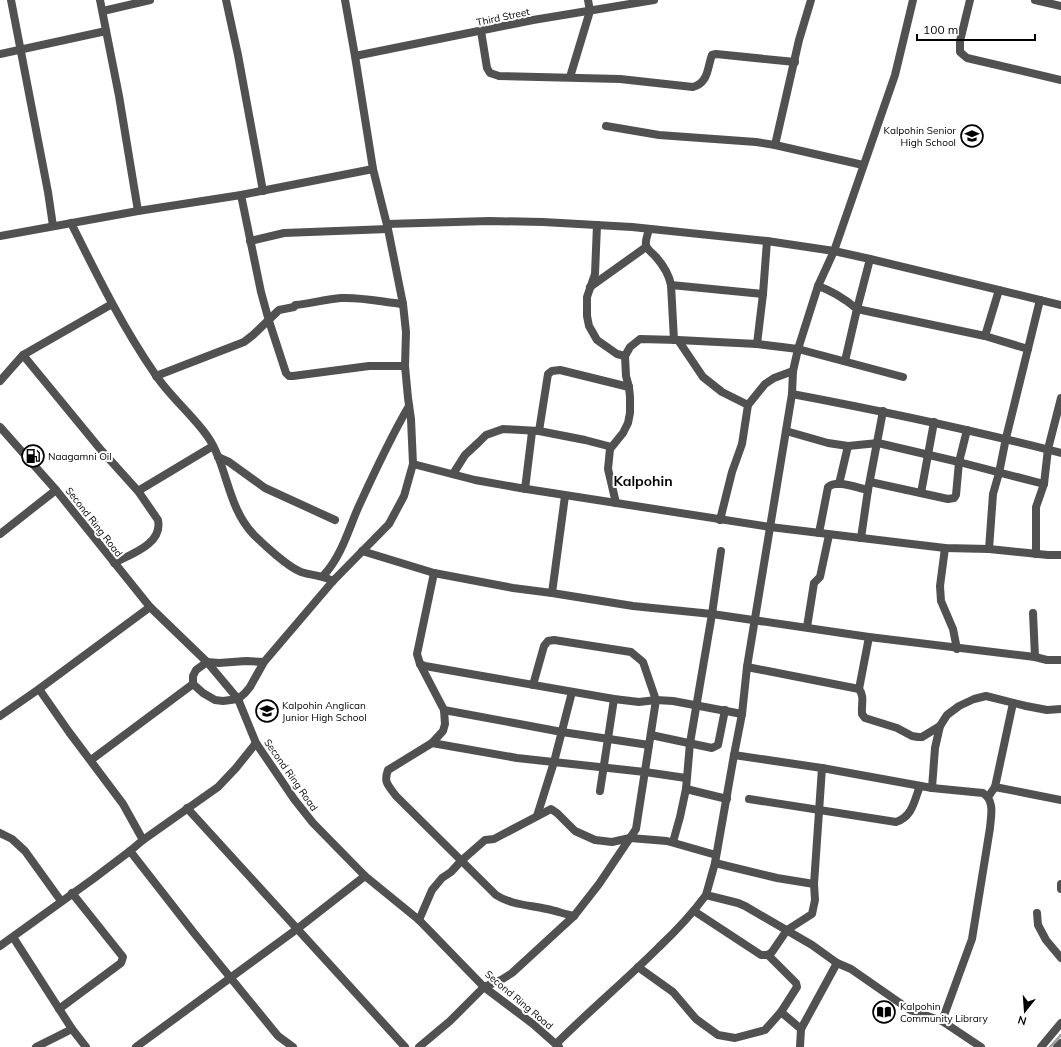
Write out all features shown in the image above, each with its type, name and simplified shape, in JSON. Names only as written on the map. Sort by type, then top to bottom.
[{"type":"street","points":[[10,0],[21,50],[53,226]]},
{"type":"street","points":[[100,0],[138,211]]},
{"type":"street","points":[[103,11],[150,0]]},
{"type":"street","points":[[226,0],[238,55],[262,191]]},
{"type":"street","points":[[264,662],[207,662],[196,670],[193,676],[193,684],[203,693],[215,700],[223,701],[238,699],[250,687],[264,662],[333,581],[389,524],[404,496],[413,464],[412,419],[409,406],[405,366],[406,332],[403,304],[387,226],[373,169],[356,56],[345,0]]},
{"type":"street","points":[[570,77],[590,11],[588,0]]},
{"type":"street","name":"Third Street","points":[[356,56],[481,31],[654,0]]},
{"type":"street","points":[[775,145],[799,40],[811,0]]},
{"type":"street","points":[[557,1045],[581,1019],[638,967],[694,911],[706,895],[727,799],[742,714],[747,667],[792,394],[793,371],[798,349],[818,286],[834,252],[895,75],[914,0]]},
{"type":"street","points":[[970,0],[960,41],[960,52],[967,58],[1061,80]]},
{"type":"street","points":[[1035,0],[1061,6]]},
{"type":"street","points":[[0,54],[106,31]]},
{"type":"street","points":[[481,31],[486,68],[490,73],[499,76],[620,79],[693,87],[704,81],[712,55],[716,54],[795,62]]},
{"type":"street","points":[[606,126],[658,135],[775,145],[863,165]]},
{"type":"street","points":[[0,236],[138,211],[241,195],[373,169]]},
{"type":"street","points":[[241,195],[261,292],[286,373],[289,376],[293,376],[369,366],[405,366]]},
{"type":"street","points":[[250,241],[284,233],[488,221],[597,225],[649,229],[767,241],[834,252],[870,259],[1061,304]]},
{"type":"street","points":[[72,223],[112,304],[156,376],[197,422],[208,437],[218,457],[237,512],[254,534],[291,566],[300,571],[324,576],[333,581]]},
{"type":"street","points":[[597,225],[595,274],[587,297],[587,316],[589,326],[597,340],[617,354],[625,356]]},
{"type":"street","points":[[649,229],[646,247],[655,256],[670,277],[676,340],[703,377],[722,392],[748,405]]},
{"type":"street","points":[[757,344],[767,241]]},
{"type":"street","points":[[589,288],[646,247]]},
{"type":"street","points":[[845,361],[870,259]]},
{"type":"street","points":[[671,285],[763,294]]},
{"type":"street","points":[[818,286],[830,290],[845,298],[857,309],[984,336],[1028,349]]},
{"type":"street","points":[[984,336],[999,290]]},
{"type":"street","points":[[156,376],[244,342],[269,321],[279,310],[294,307],[295,304],[308,304],[326,300],[356,298],[403,304]]},
{"type":"street","points":[[989,549],[992,499],[1040,300]]},
{"type":"street","points":[[0,380],[23,355],[112,304]]},
{"type":"street","points":[[616,503],[608,469],[610,449],[619,440],[628,423],[631,404],[626,376],[625,356],[630,347],[640,339],[757,344],[798,349],[903,377]]},
{"type":"street","points":[[23,355],[101,450],[138,491],[158,520],[159,526],[157,534],[152,541],[141,550],[114,563]]},
{"type":"street","points":[[525,489],[548,374],[552,371],[560,370],[629,387]]},
{"type":"street","points":[[720,520],[732,472],[742,444],[748,405],[765,384],[774,378],[793,371]]},
{"type":"street","points":[[792,394],[883,411],[1006,438],[1061,452]]},
{"type":"street","points":[[1036,554],[1036,507],[1044,484],[1048,449],[1061,398]]},
{"type":"street","points":[[324,576],[330,569],[344,544],[358,508],[397,426],[409,406]]},
{"type":"street","points":[[860,538],[883,411]]},
{"type":"street","points":[[921,493],[934,422]]},
{"type":"street","name":"Second Ring Road","points":[[0,428],[56,490],[150,607],[207,662],[238,699],[256,743],[294,799],[313,823],[365,876],[419,920],[484,987],[557,1045]]},
{"type":"street","points":[[452,474],[465,455],[486,435],[503,429],[536,432],[585,440],[605,445],[610,449]]},
{"type":"street","points":[[819,533],[828,486],[832,484],[869,486],[921,493],[948,499],[954,498],[956,495],[959,462],[967,430]]},
{"type":"street","points":[[786,431],[848,446],[878,443],[1044,484]]},
{"type":"street","points":[[138,491],[213,446]]},
{"type":"street","points":[[839,484],[848,446]]},
{"type":"street","points":[[218,457],[229,462],[265,488],[335,520]]},
{"type":"street","points":[[413,464],[475,480],[565,496],[720,520],[829,535],[945,548],[989,549],[1061,555]]},
{"type":"street","points":[[0,534],[56,490]]},
{"type":"street","points":[[552,592],[565,496]]},
{"type":"street","points":[[807,628],[814,583],[820,577],[829,535]]},
{"type":"street","points":[[945,548],[940,586],[940,601],[953,629],[957,648]]},
{"type":"street","points":[[362,551],[434,573],[513,588],[552,592],[633,606],[756,619],[869,637],[1036,657],[1047,660],[1061,660]]},
{"type":"street","points":[[672,842],[680,817],[686,789],[690,744],[721,552]]},
{"type":"street","points":[[434,573],[417,654],[420,664],[444,710],[445,724],[443,731],[432,743],[388,770],[385,777],[386,782],[396,796],[461,861],[503,900],[574,916]]},
{"type":"street","points":[[0,716],[150,607]]},
{"type":"street","points":[[1033,613],[1036,657]]},
{"type":"street","points":[[869,637],[859,688],[864,698],[862,714],[865,718],[897,728],[912,736],[918,737],[922,737],[940,726]]},
{"type":"street","points":[[422,1046],[484,987],[502,980],[512,973],[574,916],[599,884],[636,829],[656,700],[643,662],[631,652],[554,640],[548,641],[544,646],[534,685]]},
{"type":"street","points":[[420,664],[614,699],[639,702],[656,700],[673,701],[742,714]]},
{"type":"street","points":[[747,667],[859,688]]},
{"type":"street","points":[[91,760],[193,684]]},
{"type":"street","points":[[39,689],[123,804],[143,840]]},
{"type":"street","points":[[537,816],[554,762],[572,692]]},
{"type":"street","points":[[932,788],[935,748],[940,726],[947,715],[960,706],[974,699],[986,696],[1047,710],[1061,709]]},
{"type":"street","points":[[600,791],[614,699]]},
{"type":"street","points":[[988,797],[995,787],[1013,703]]},
{"type":"street","points":[[444,710],[562,732],[649,746]]},
{"type":"street","points":[[651,735],[712,748],[718,744],[725,710]]},
{"type":"street","points":[[0,946],[143,840],[218,787],[236,768],[256,743]]},
{"type":"street","points":[[432,743],[517,758],[686,778]]},
{"type":"street","points":[[734,754],[932,788],[983,793],[988,797],[991,802],[992,810],[990,828],[972,939],[942,1021]]},
{"type":"street","points":[[694,911],[761,955],[768,955],[772,952],[787,930],[812,914],[815,900],[814,884],[822,768]]},
{"type":"street","points":[[749,799],[896,822],[903,820],[910,813],[920,786]]},
{"type":"street","points":[[995,787],[1061,800]]},
{"type":"street","points":[[686,789],[727,799]]},
{"type":"street","points":[[187,808],[404,1047]]},
{"type":"street","points":[[419,920],[432,890],[442,878],[451,872],[484,840],[494,839],[551,809],[575,831],[595,840],[612,842],[630,838],[672,842],[715,859],[777,878],[814,884]]},
{"type":"street","points":[[0,833],[12,839],[25,852],[61,901]]},
{"type":"street","points":[[130,851],[278,1036],[293,1047]]},
{"type":"street","points":[[136,1047],[297,929],[365,876]]},
{"type":"street","points":[[1061,884],[1061,889]]},
{"type":"street","points":[[59,1009],[122,963],[123,960],[123,956],[72,893]]},
{"type":"street","points":[[706,895],[738,903],[787,930],[812,945],[836,963],[851,969],[910,1010],[942,1021],[981,1047]]},
{"type":"street","points":[[1037,912],[1038,925],[1046,940],[1061,958]]},
{"type":"street","points":[[12,937],[72,1029],[86,1047]]},
{"type":"street","points":[[638,967],[673,992],[696,1019],[718,1035],[735,1038],[765,1030],[781,1012],[797,987],[796,983],[768,955]]},
{"type":"street","points":[[800,1047],[801,1029],[836,963]]},
{"type":"street","points":[[781,1012],[801,1029]]},
{"type":"street","points":[[1041,1047],[1061,1023]]},
{"type":"street","points":[[36,1047],[72,1029]]},
{"type":"street","points":[[1057,1047],[1061,1042]]},
{"type":"waterway","points":[[1050,1047],[1061,1035]]},
{"type":"place","name":"Kalpohin Senior High School","points":[[972,136]]},
{"type":"place","name":"Naagamni Oil","points":[[33,456]]},
{"type":"place","name":"Kalpohin Anglican Junior High School","points":[[267,711]]},
{"type":"place","name":"Kalpohin Community Library","points":[[884,1012]]},
{"type":"district","name":"Kalpohin","points":[[643,481]]}]
